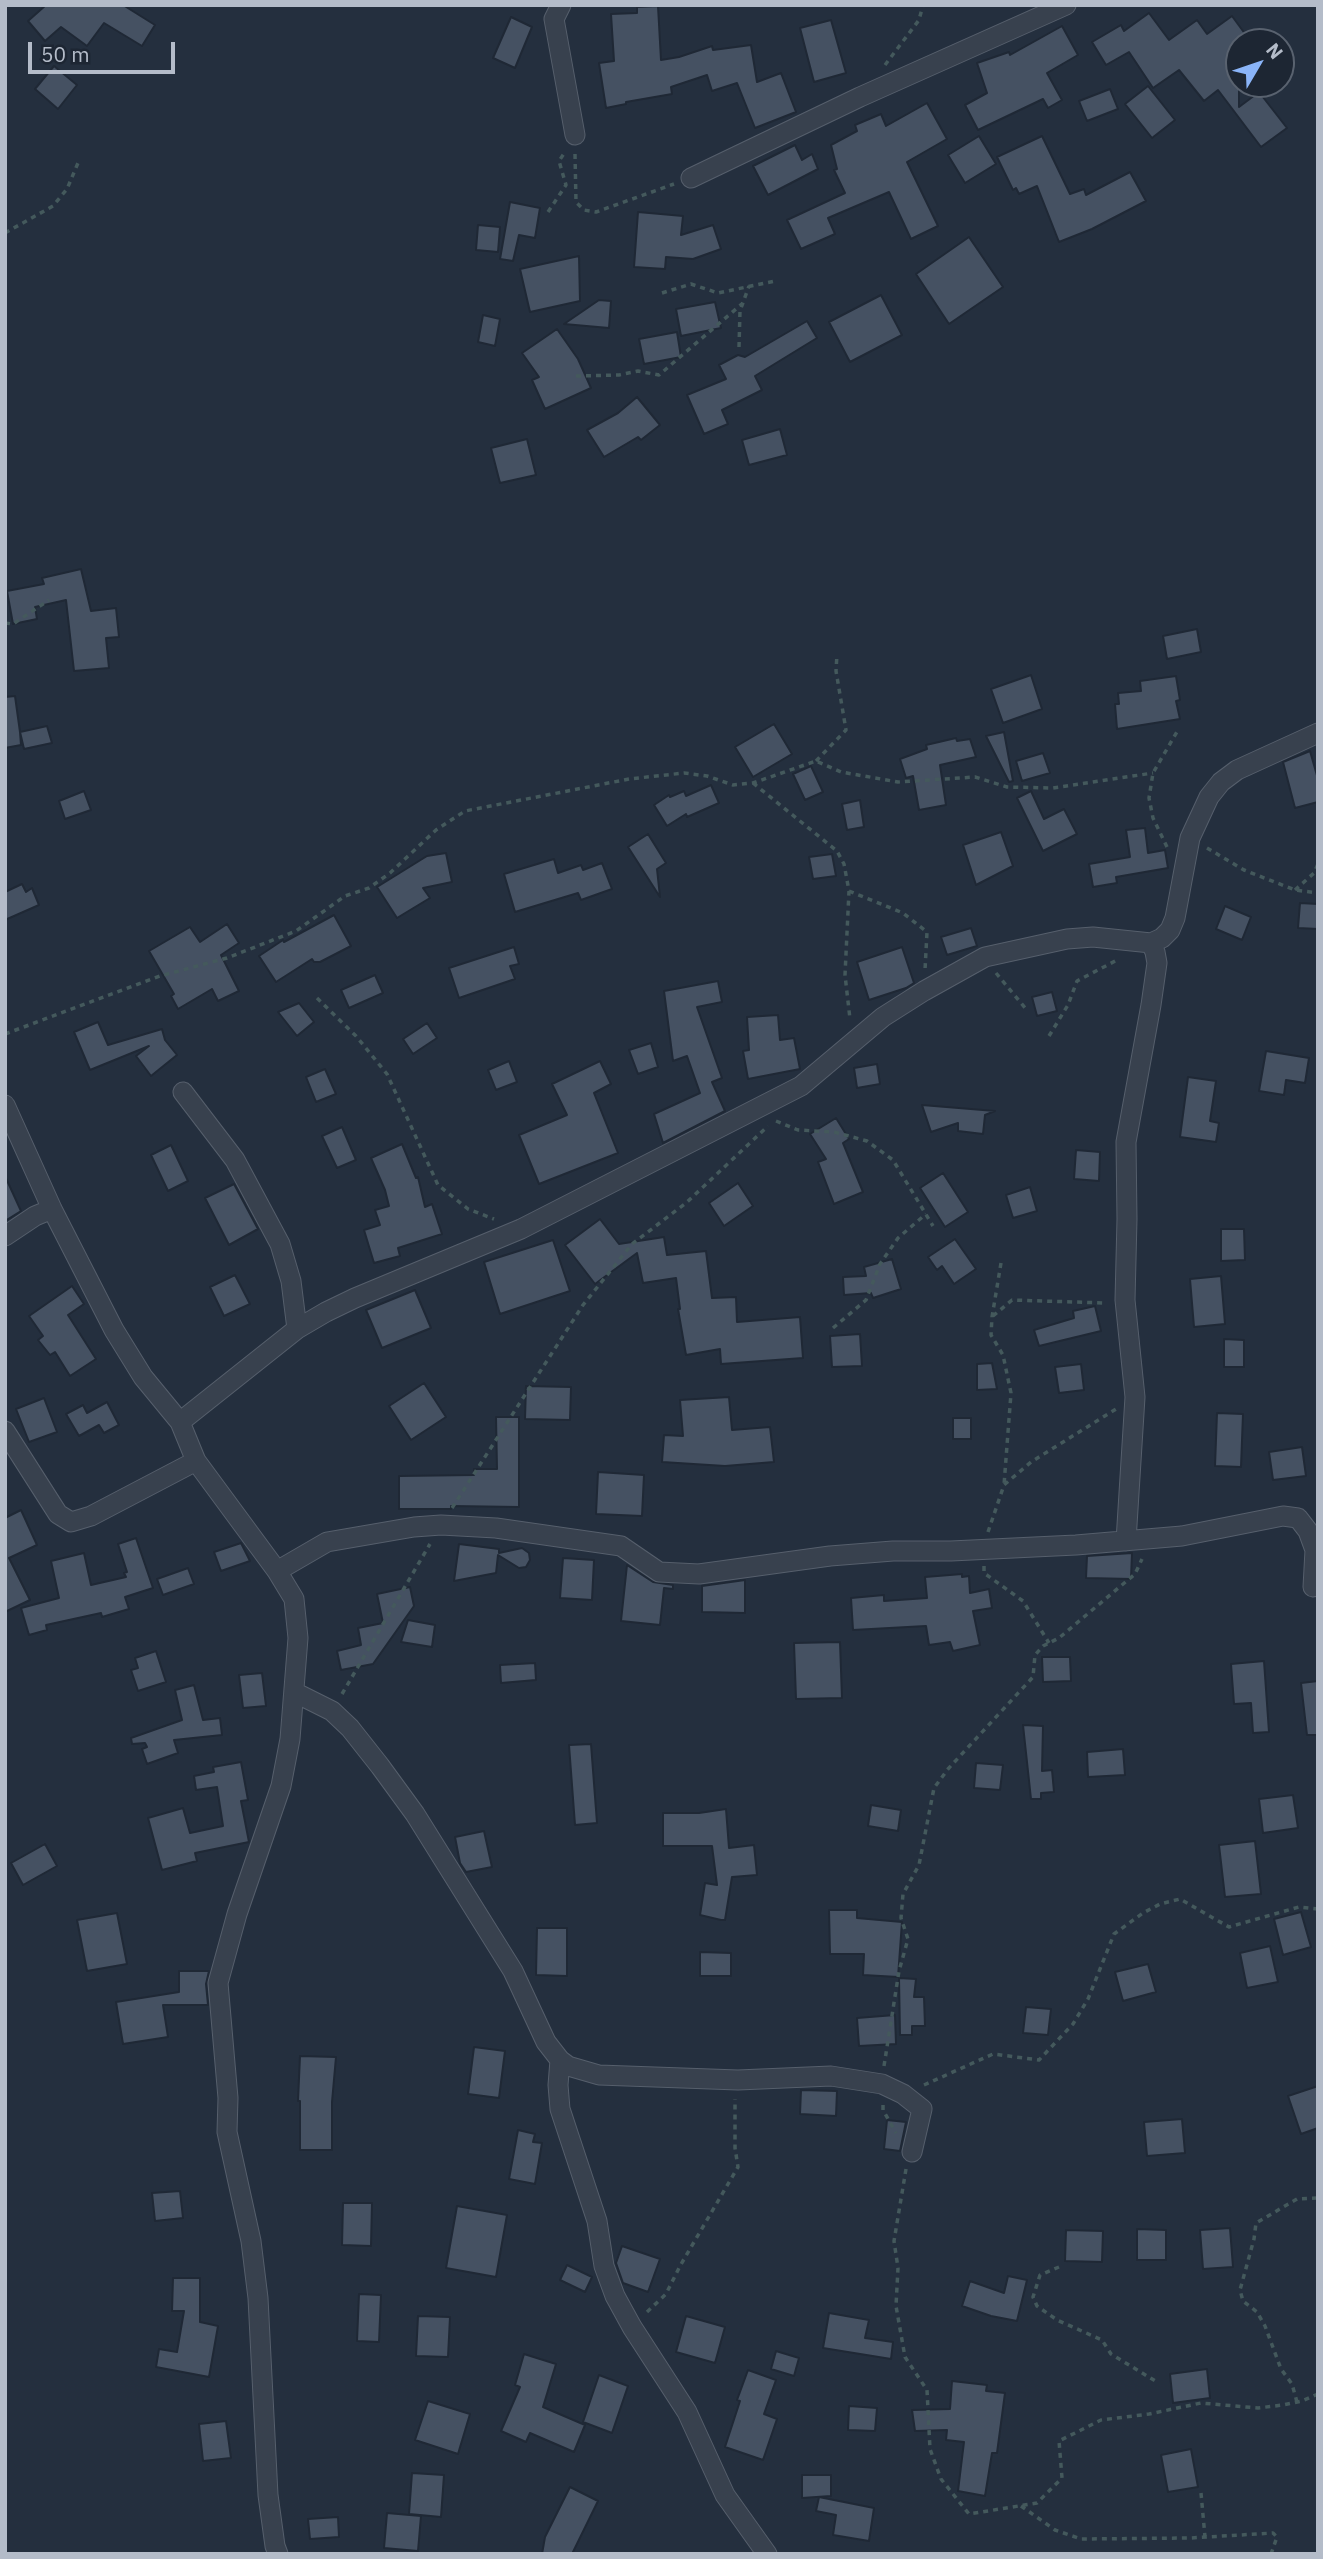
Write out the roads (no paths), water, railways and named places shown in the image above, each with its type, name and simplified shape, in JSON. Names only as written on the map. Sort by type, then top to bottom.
[{"type":"street","points":[[561,5],[554,19],[575,135]]},
{"type":"street","points":[[691,178],[860,97],[1066,5]]},
{"type":"street","points":[[180,1422],[297,1329],[355,1298],[521,1229],[801,1086],[883,1017],[985,957],[1067,939],[1093,937],[1151,943],[1170,930],[1175,918],[1190,838],[1209,797],[1221,782],[1237,770],[1318,733]]},
{"type":"street","points":[[1126,1541],[1135,1397],[1125,1300],[1126,1142],[1157,963],[1151,943]]},
{"type":"street","points":[[183,1092],[235,1160],[279,1244],[291,1281],[297,1329]]},
{"type":"street","points":[[5,1105],[52,1209],[114,1330],[142,1377],[180,1422],[196,1461],[278,1571],[294,1599],[297,1618],[294,1692],[290,1739],[281,1786],[237,1914],[218,1983],[228,2098],[227,2132],[251,2241],[258,2298],[268,2495],[278,2554]]},
{"type":"street","points":[[5,1236],[35,1216],[52,1209]]},
{"type":"street","points":[[5,1432],[58,1514],[71,1522],[91,1516],[196,1461]]},
{"type":"street","points":[[278,1571],[327,1542],[441,1525],[496,1528],[621,1546],[659,1572],[699,1574],[855,1554],[1182,1536],[1283,1516],[1298,1518],[1308,1531],[1315,1550],[1313,1587]]},
{"type":"street","points":[[294,1692],[332,1711],[350,1728],[415,1814],[513,1971],[546,2042],[560,2060],[568,2066],[599,2075],[738,2080],[831,2076],[882,2084],[902,2094],[922,2109],[906,2155]]},
{"type":"street","points":[[560,2060],[560,2109],[597,2221],[604,2266],[615,2296],[687,2412],[725,2495],[766,2554]]}]
